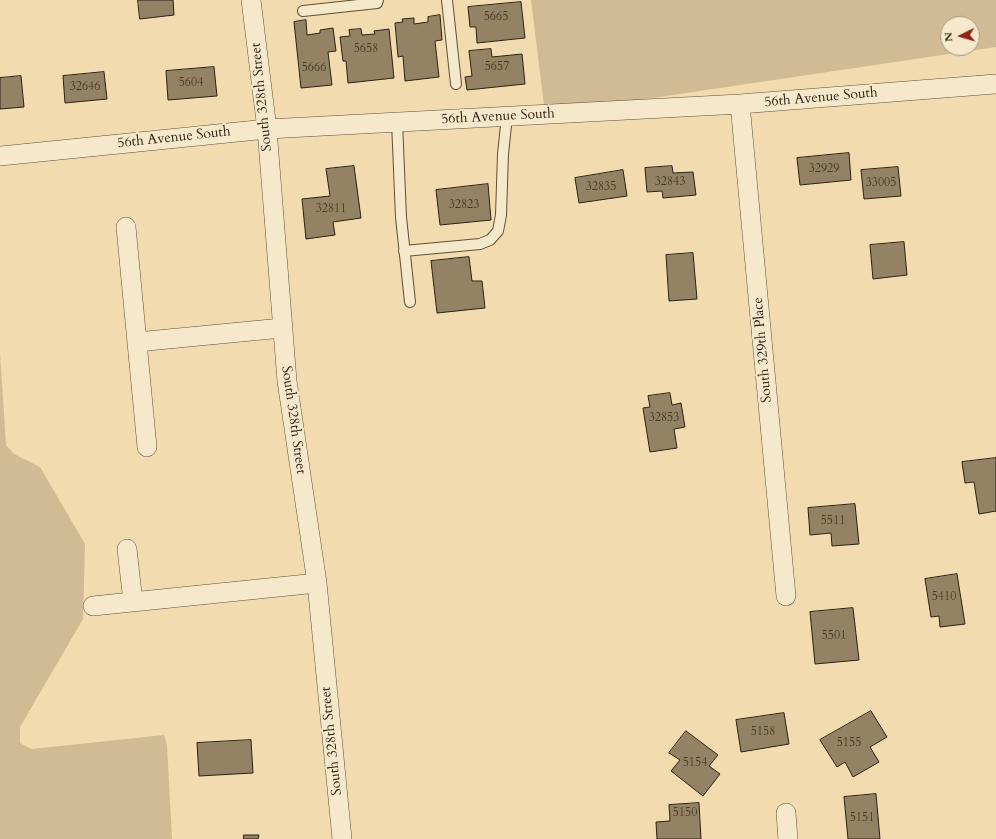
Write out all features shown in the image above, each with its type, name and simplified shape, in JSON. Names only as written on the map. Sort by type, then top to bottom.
[{"type":"street","name":"South 328th Street","points":[[251,0],[267,129],[287,381],[317,583],[342,839]]},
{"type":"street","name":"56th Avenue South","points":[[0,156],[267,129],[740,104],[996,84]]},
{"type":"street","name":"South 329th Place","points":[[740,104],[786,596]]},
{"type":"street","points":[[126,227],[147,446]]},
{"type":"street","points":[[137,342],[282,328]]},
{"type":"street","points":[[127,549],[133,602]]},
{"type":"street","points":[[93,606],[317,583]]},
{"type":"street","points":[[786,813],[788,839]]},
{"type":"lane","points":[[304,11],[376,3],[378,0]]},
{"type":"lane","points":[[447,0],[456,84]]},
{"type":"lane","points":[[404,251],[480,244],[490,240],[498,231],[501,215],[503,154],[507,116]]},
{"type":"lane","points":[[397,122],[401,217],[410,302]]},
{"type":"shaded area","points":[[531,0],[996,0],[996,47],[980,49],[980,16],[940,16],[940,55],[545,114]]},
{"type":"shaded area","points":[[0,353],[6,445],[14,454],[40,467],[85,544],[83,619],[20,727],[20,743],[32,749],[164,735],[167,745],[172,839],[0,839]]},
{"type":"building","points":[[138,0],[173,0],[174,15],[140,19]]},
{"type":"building","points":[[521,2],[525,38],[477,43],[476,27],[470,27],[468,7]]},
{"type":"building","points":[[440,15],[442,40],[435,41],[439,77],[405,81],[403,56],[398,57],[395,23],[403,22],[402,19],[414,18],[414,24],[428,22],[428,17]]},
{"type":"building","points":[[306,20],[307,35],[320,33],[320,30],[333,28],[336,51],[328,52],[332,85],[301,88],[294,22]]},
{"type":"building","points":[[361,29],[362,35],[375,34],[374,31],[389,29],[394,78],[348,83],[346,61],[343,61],[340,37],[350,36],[349,30]]},
{"type":"building","points":[[491,49],[492,57],[522,54],[525,84],[467,90],[465,77],[472,76],[469,51]]},
{"type":"building","points":[[214,67],[217,96],[168,100],[166,71]]},
{"type":"building","points":[[104,72],[107,99],[65,103],[63,76]]},
{"type":"building","points":[[21,76],[24,107],[0,109],[0,78]]},
{"type":"building","points":[[849,153],[851,180],[800,185],[797,158]]},
{"type":"building","points":[[354,166],[361,218],[333,222],[335,235],[306,239],[302,199],[330,196],[326,169]]},
{"type":"building","points":[[672,166],[673,173],[693,172],[696,195],[663,198],[662,191],[647,192],[645,168]]},
{"type":"building","points":[[898,167],[901,196],[864,199],[861,170]]},
{"type":"building","points":[[623,170],[627,196],[579,203],[575,178]]},
{"type":"building","points":[[488,184],[491,220],[440,225],[436,190]]},
{"type":"building","points":[[904,242],[907,275],[873,279],[870,245]]},
{"type":"building","points":[[693,253],[697,299],[669,301],[666,255]]},
{"type":"building","points":[[469,257],[472,281],[482,281],[485,308],[437,313],[431,261]]},
{"type":"building","points":[[670,393],[672,405],[681,403],[685,427],[674,429],[677,448],[650,452],[643,408],[650,407],[648,396]]},
{"type":"building","points":[[996,458],[996,511],[979,514],[974,482],[965,483],[962,462]]},
{"type":"building","points":[[855,504],[859,544],[832,546],[831,533],[810,535],[808,508]]},
{"type":"building","points":[[957,574],[965,624],[940,627],[939,616],[931,617],[925,579]]},
{"type":"building","points":[[853,608],[859,660],[815,664],[810,612]]},
{"type":"building","points":[[871,711],[887,737],[870,747],[879,762],[853,777],[845,762],[837,767],[820,740]]},
{"type":"building","points":[[784,713],[789,744],[741,752],[736,720]]},
{"type":"building","points":[[686,731],[718,755],[709,766],[720,774],[703,796],[671,771],[680,760],[669,753]]},
{"type":"building","points":[[251,740],[253,773],[199,776],[197,743]]},
{"type":"building","points":[[876,794],[880,839],[848,839],[844,797]]},
{"type":"building","points":[[699,803],[701,839],[657,839],[656,822],[670,821],[669,805]]},
{"type":"building","points":[[244,835],[259,835],[258,839],[244,839]]}]
